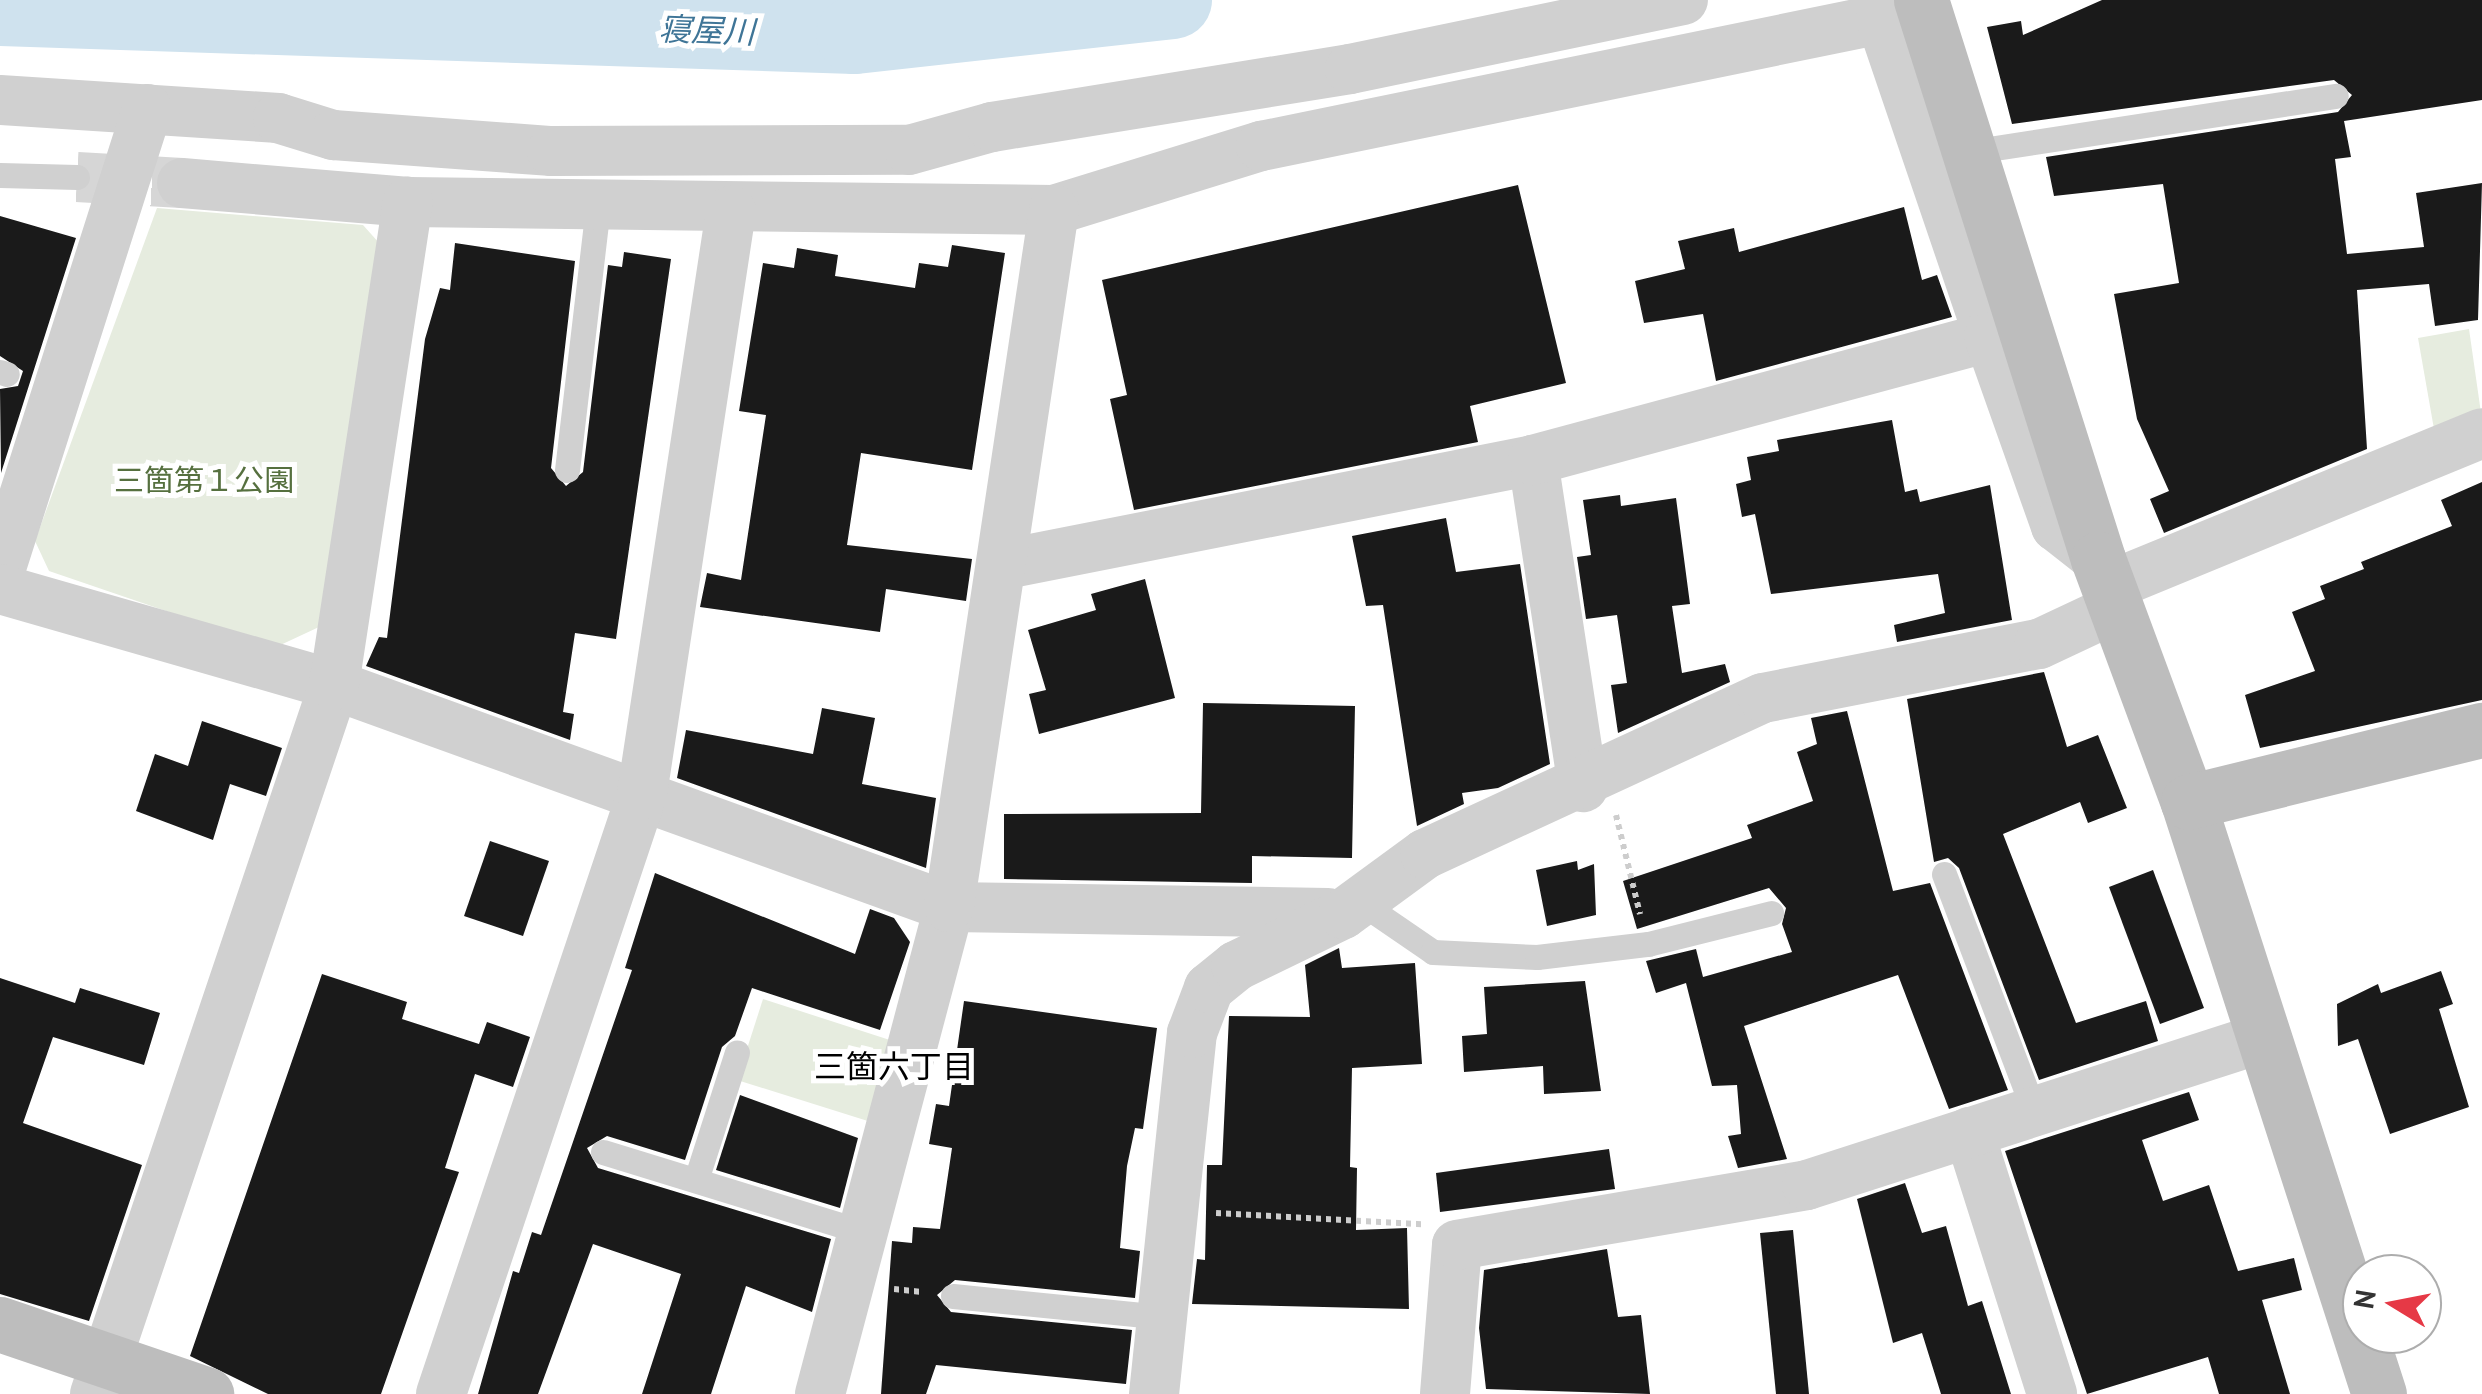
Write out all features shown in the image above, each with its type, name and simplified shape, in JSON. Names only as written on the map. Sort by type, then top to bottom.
[{"type":"street","points":[[0,100],[278,118],[333,135],[752,155],[909,150],[992,127],[1350,69],[1683,0]]},
{"type":"street","points":[[1921,0],[2109,584],[2188,802],[2379,1394]]},
{"type":"street","points":[[182,183],[408,202],[730,210],[1054,210],[1261,146],[1880,20],[2056,526],[2109,584]]},
{"type":"street","points":[[0,572],[148,109]]},
{"type":"street","points":[[101,1376],[334,686],[408,202]]},
{"type":"street","points":[[441,1394],[642,794],[730,210]]},
{"type":"street","points":[[820,1394],[949,907],[1006,564],[1054,210]]},
{"type":"street","points":[[1006,564],[1533,460],[1990,337]]},
{"type":"street","points":[[1154,1394],[1192,1033],[1209,988],[1266,946],[1351,908],[1425,854],[1594,780],[1763,698],[2039,644],[2109,584],[2482,433]]},
{"type":"street","points":[[1533,460],[1594,780]]},
{"type":"street","points":[[0,589],[334,686],[949,907],[1351,908]]},
{"type":"street","points":[[2188,802],[2482,730]]},
{"type":"street","points":[[1445,1394],[1456,1246],[1741,1203],[2264,1037]]},
{"type":"street","points":[[1970,1132],[2052,1394]]},
{"type":"street","points":[[0,1324],[101,1376],[206,1394]]},
{"type":"lane","points":[[1969,152],[2336,96]]},
{"type":"lane","points":[[0,174],[77,177]]},
{"type":"lane","points":[[567,470],[598,207]]},
{"type":"lane","points":[[1944,874],[2034,1111]]},
{"type":"lane","points":[[1351,908],[1433,952],[1537,957],[1648,944],[1771,914]]},
{"type":"lane","points":[[696,1180],[737,1052]]},
{"type":"lane","points":[[602,1152],[863,1232]]},
{"type":"lane","points":[[953,1296],[1162,1317]]},
{"type":"path","points":[[1594,780],[1648,944]]},
{"type":"path","points":[[1174,1212],[1412,1218],[1456,1246]]},
{"type":"path","points":[[850,1284],[953,1296]]},
{"type":"green space","name":"三箇第１公園","points":[[157,208],[363,225],[380,244],[319,627],[274,648],[49,571],[35,541]]},
{"type":"green space","points":[[2469,329],[2482,420],[2434,429],[2418,338]]},
{"type":"green space","points":[[763,999],[896,1042],[871,1122],[737,1080]]},
{"type":"building","points":[[2102,0],[2482,0],[2482,100],[2344,121],[2351,157],[2335,159],[2347,254],[2424,247],[2416,193],[2482,183],[2478,320],[2435,326],[2429,284],[2357,290],[2367,449],[2164,533],[2150,499],[2169,491],[2137,419],[2114,294],[2179,283],[2163,184],[2054,196],[2046,157],[2338,112],[2352,95],[2334,80],[2012,124],[1987,27],[2021,21],[2023,35]]},
{"type":"building","points":[[1518,185],[1566,383],[1470,406],[1478,442],[1134,510],[1110,399],[1127,395],[1102,280]]},
{"type":"building","points":[[1904,207],[1922,280],[1937,275],[1952,317],[1716,381],[1703,314],[1644,323],[1635,281],[1685,269],[1678,241],[1734,228],[1739,252]]},
{"type":"building","points":[[0,216],[76,238],[1,473],[0,389],[18,386],[23,371],[0,356]]},
{"type":"building","points":[[455,243],[575,261],[551,468],[566,486],[583,472],[608,265],[622,267],[624,252],[671,259],[616,639],[575,633],[563,712],[574,714],[570,740],[366,666],[379,637],[387,638],[425,339],[440,288],[450,290]]},
{"type":"building","points":[[952,245],[1005,253],[972,470],[861,453],[847,545],[972,559],[966,601],[886,589],[880,632],[700,607],[707,573],[741,580],[766,415],[739,411],[763,263],[794,268],[797,248],[838,255],[835,276],[915,288],[919,263],[948,267]]},
{"type":"building","points":[[1892,420],[1905,492],[1917,489],[1920,502],[1990,485],[2012,620],[1897,642],[1894,625],[1945,613],[1938,574],[1771,594],[1755,514],[1742,517],[1736,484],[1751,480],[1747,457],[1779,451],[1777,440]]},
{"type":"building","points":[[2482,482],[2482,700],[2260,748],[2245,695],[2315,671],[2292,612],[2325,599],[2320,586],[2364,569],[2361,562],[2452,526],[2441,500]]},
{"type":"building","points":[[1620,495],[1621,506],[1676,498],[1690,604],[1672,606],[1682,673],[1725,664],[1730,682],[1618,733],[1611,685],[1627,683],[1617,615],[1586,619],[1577,557],[1591,555],[1583,500]]},
{"type":"building","points":[[1446,518],[1456,572],[1520,564],[1550,764],[1498,788],[1462,793],[1464,804],[1417,826],[1383,605],[1366,606],[1352,536]]},
{"type":"building","points":[[1145,579],[1175,698],[1039,734],[1029,694],[1046,690],[1028,630],[1096,610],[1091,594]]},
{"type":"building","points":[[2044,672],[2067,747],[2098,735],[2127,808],[2088,823],[2080,802],[2003,834],[2076,1023],[2146,1001],[2158,1041],[2039,1080],[1959,868],[1948,858],[1934,862],[1907,699]]},
{"type":"building","points":[[1203,703],[1355,706],[1352,858],[1252,856],[1252,883],[1004,879],[1004,814],[1201,813]]},
{"type":"building","points":[[822,708],[875,718],[862,784],[936,798],[926,868],[677,778],[686,730],[813,754]]},
{"type":"building","points":[[1847,711],[1893,891],[1930,883],[2008,1090],[1949,1109],[1898,975],[1744,1026],[1787,1159],[1738,1168],[1728,1136],[1741,1134],[1737,1085],[1712,1086],[1686,983],[1656,993],[1646,961],[1696,949],[1703,977],[1792,952],[1782,924],[1786,908],[1769,888],[1637,929],[1623,881],[1752,838],[1747,825],[1813,801],[1797,752],[1817,744],[1811,718]]},
{"type":"building","points":[[202,721],[282,748],[266,796],[230,784],[213,840],[136,811],[155,754],[188,766]]},
{"type":"building","points":[[490,841],[549,861],[523,936],[464,916]]},
{"type":"building","points":[[1577,861],[1578,870],[1594,864],[1596,915],[1547,926],[1536,870]]},
{"type":"building","points":[[2153,870],[2204,1008],[2160,1024],[2109,887]]},
{"type":"building","points":[[655,873],[855,954],[870,909],[894,918],[910,942],[880,1030],[752,988],[735,1036],[722,1047],[685,1160],[607,1136],[587,1148],[598,1168],[831,1239],[812,1312],[746,1286],[711,1394],[642,1394],[681,1274],[593,1244],[538,1394],[478,1394],[513,1271],[519,1273],[532,1232],[541,1235],[632,970],[625,968]]},
{"type":"building","points":[[1339,948],[1342,968],[1415,963],[1422,1064],[1352,1068],[1350,1167],[1357,1168],[1356,1230],[1407,1228],[1409,1309],[1192,1304],[1197,1259],[1205,1260],[1207,1165],[1222,1165],[1229,1016],[1310,1017],[1305,965]]},
{"type":"building","points":[[2441,971],[2453,1004],[2439,1009],[2469,1107],[2390,1134],[2358,1039],[2338,1046],[2337,1004],[2378,984],[2381,993]]},
{"type":"building","points":[[322,974],[407,1002],[402,1019],[479,1044],[487,1022],[530,1037],[513,1087],[475,1074],[445,1168],[459,1172],[381,1394],[268,1394],[190,1356]]},
{"type":"building","points":[[0,978],[75,1003],[80,988],[160,1013],[144,1065],[53,1037],[23,1123],[142,1165],[89,1321],[0,1294]]},
{"type":"building","points":[[1585,981],[1601,1091],[1544,1094],[1543,1066],[1464,1072],[1462,1036],[1487,1034],[1484,987]]},
{"type":"building","points":[[964,1001],[1157,1028],[1143,1129],[1135,1128],[1127,1166],[1120,1248],[1140,1251],[1135,1298],[955,1280],[937,1295],[951,1312],[1132,1330],[1126,1384],[936,1365],[926,1394],[881,1394],[892,1241],[912,1243],[913,1227],[940,1229],[952,1148],[929,1144],[936,1104],[949,1106]]},
{"type":"building","points":[[2189,1092],[2199,1120],[2142,1140],[2163,1201],[2209,1185],[2238,1271],[2294,1258],[2302,1290],[2262,1300],[2290,1394],[2219,1394],[2208,1357],[2087,1394],[2005,1151]]},
{"type":"building","points":[[740,1095],[858,1138],[840,1208],[716,1170]]},
{"type":"building","points":[[1609,1149],[1615,1189],[1440,1212],[1436,1173]]},
{"type":"building","points":[[1905,1183],[1922,1233],[1946,1226],[1968,1306],[1982,1301],[2011,1394],[1941,1394],[1922,1333],[1893,1343],[1857,1199]]},
{"type":"building","points":[[1793,1230],[1809,1394],[1776,1394],[1760,1233]]},
{"type":"building","points":[[1607,1249],[1618,1317],[1641,1315],[1650,1394],[1486,1389],[1479,1328],[1484,1270]]},
{"type":"waterway","name":"寝屋川","points":[[0,7],[855,35],[1173,0]]},
{"type":"tunnel","points":[[77,177],[182,183]]},
{"type":"district","name":"三箇六丁目","points":[[894,1066]]}]
